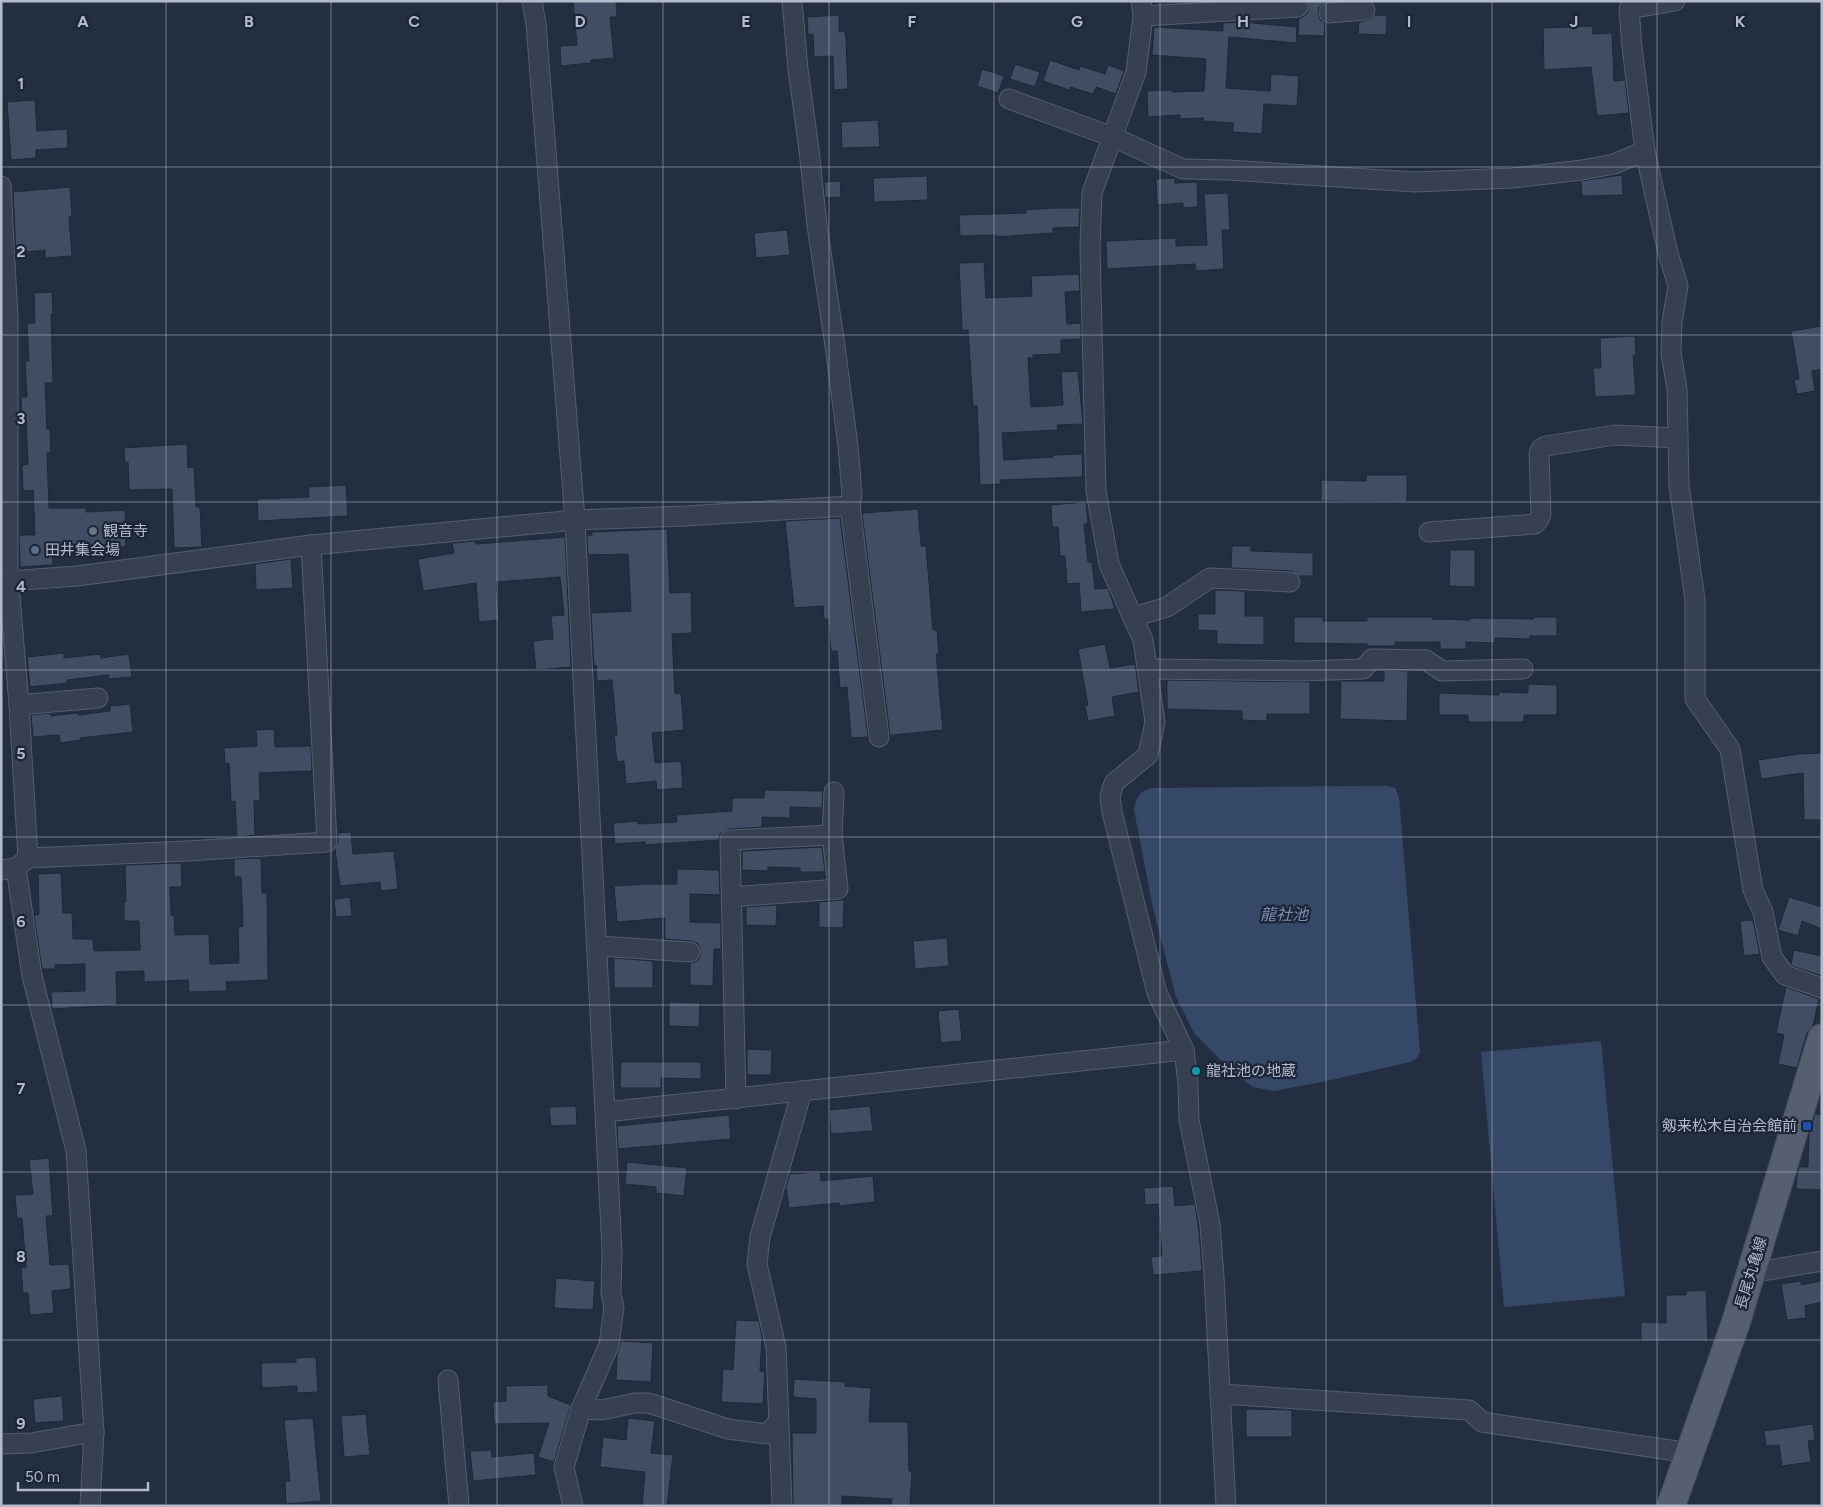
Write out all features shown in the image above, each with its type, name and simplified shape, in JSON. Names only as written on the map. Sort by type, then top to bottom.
[{"type":"main road","name":"長尾丸亀線","points":[[1671,1506],[1736,1322],[1822,1038]]},
{"type":"street","points":[[532,1],[575,520],[598,946],[604,1112],[612,1252],[611,1293],[614,1307],[609,1345],[581,1409],[564,1468],[572,1506]]},
{"type":"street","points":[[792,1],[798,69],[817,225],[848,446],[852,495],[850,506],[879,736]]},
{"type":"street","points":[[1675,1],[1629,9],[1632,47],[1646,151],[1668,253],[1678,286],[1672,322],[1671,353],[1677,388],[1679,485],[1696,600],[1695,699],[1730,749],[1753,890],[1763,912],[1772,957],[1785,975],[1822,988]]},
{"type":"street","points":[[1226,1506],[1210,1224],[1189,1120],[1188,1084],[1184,1050],[1157,993],[1112,812],[1110,796],[1114,783],[1148,755],[1156,722],[1143,640],[1109,564],[1096,491],[1090,247],[1092,193],[1136,72],[1142,9],[1298,7]]},
{"type":"street","points":[[1339,9],[1365,10]]},
{"type":"street","points":[[1009,99],[1113,137],[1183,169],[1228,170],[1415,182],[1513,178],[1582,170],[1614,164],[1646,151]]},
{"type":"street","points":[[1,186],[8,572],[5,580],[18,705],[15,865],[32,976],[76,1151],[94,1432],[90,1506]]},
{"type":"street","points":[[1430,532],[1535,524],[1541,514],[1539,454],[1541,449],[1546,446],[1615,436],[1678,438]]},
{"type":"street","points":[[5,580],[77,576],[311,545],[575,520],[684,516],[850,506]]},
{"type":"street","points":[[15,865],[327,842],[311,545]]},
{"type":"street","points":[[1132,617],[1167,607],[1210,578],[1290,582]]},
{"type":"street","points":[[1148,669],[1301,671],[1363,669],[1372,659],[1426,660],[1442,670],[1523,669]]},
{"type":"street","points":[[18,705],[98,698]]},
{"type":"street","points":[[731,897],[838,889],[832,835],[834,792]]},
{"type":"street","points":[[736,1098],[730,840],[832,835]]},
{"type":"street","points":[[598,946],[690,952]]},
{"type":"street","points":[[604,1112],[1184,1050]]},
{"type":"street","points":[[782,1506],[776,1347],[757,1264],[760,1237],[802,1091]]},
{"type":"street","points":[[1751,1273],[1822,1261]]},
{"type":"street","points":[[448,1380],[459,1506]]},
{"type":"street","points":[[1220,1394],[1469,1410],[1482,1422],[1690,1453]]},
{"type":"street","points":[[581,1409],[602,1410],[635,1403],[650,1403],[728,1429],[767,1434],[779,1421]]},
{"type":"street","points":[[1,1444],[32,1443],[94,1432]]},
{"type":"water","name":"龍社池","points":[[1387,786],[1395,788],[1399,797],[1420,1052],[1417,1058],[1410,1062],[1327,1081],[1274,1091],[1253,1087],[1235,1074],[1194,1033],[1176,997],[1153,908],[1134,810],[1136,802],[1141,793],[1152,788]]},
{"type":"water","points":[[1601,1041],[1625,1296],[1504,1307],[1481,1052]]},
{"type":"building","points":[[573,1],[616,1],[617,17],[610,17],[614,58],[591,60],[591,63],[561,66],[560,46],[577,45]]},
{"type":"building","points":[[1308,1],[1327,1],[1319,8],[1318,13],[1320,20],[1325,23],[1324,36],[1298,35],[1299,18],[1305,16],[1308,12]]},
{"type":"building","points":[[839,15],[839,31],[845,31],[846,38],[848,89],[834,90],[833,56],[814,57],[813,34],[808,35],[807,17]]},
{"type":"building","points":[[1375,15],[1387,16],[1386,35],[1358,34],[1359,22],[1371,19]]},
{"type":"building","points":[[1252,21],[1252,23],[1297,27],[1296,43],[1229,37],[1226,88],[1270,91],[1271,74],[1299,76],[1297,106],[1264,104],[1262,134],[1233,132],[1233,123],[1203,121],[1204,118],[1180,119],[1180,115],[1148,117],[1147,91],[1204,91],[1206,59],[1152,55],[1154,27],[1223,31],[1223,23]]},
{"type":"building","points":[[1592,26],[1593,34],[1612,33],[1614,81],[1625,80],[1629,113],[1597,116],[1591,67],[1544,70],[1543,28]]},
{"type":"building","points":[[1050,60],[1079,70],[1080,66],[1105,74],[1108,65],[1124,71],[1116,94],[1096,87],[1093,94],[1070,87],[1069,90],[1043,81]]},
{"type":"building","points":[[1015,64],[1040,72],[1035,87],[1010,79]]},
{"type":"building","points":[[982,69],[1004,76],[998,93],[977,86]]},
{"type":"building","points":[[35,100],[37,131],[67,129],[68,148],[36,150],[36,158],[11,160],[7,102]]},
{"type":"building","points":[[878,120],[880,147],[842,148],[841,122]]},
{"type":"building","points":[[1622,175],[1623,195],[1582,196],[1581,181]]},
{"type":"building","points":[[927,176],[928,200],[874,202],[873,178]]},
{"type":"building","points":[[1175,178],[1175,183],[1197,182],[1198,207],[1183,208],[1183,203],[1157,205],[1156,179]]},
{"type":"building","points":[[840,181],[841,197],[825,198],[824,182]]},
{"type":"building","points":[[70,187],[72,216],[69,217],[72,256],[45,258],[45,250],[16,253],[13,192]]},
{"type":"building","points":[[1228,193],[1230,230],[1222,230],[1224,269],[1196,271],[1195,264],[1107,269],[1106,241],[1176,238],[1176,246],[1207,245],[1204,194]]},
{"type":"building","points":[[1080,208],[1079,227],[1053,228],[1053,233],[996,237],[996,235],[960,236],[959,215],[1026,213],[1025,210]]},
{"type":"building","points":[[787,230],[790,255],[756,258],[754,233]]},
{"type":"building","points":[[984,262],[986,298],[1032,296],[1031,276],[1079,274],[1080,291],[1065,292],[1067,324],[1081,323],[1081,339],[1061,340],[1061,354],[1033,355],[1033,358],[1028,358],[1031,407],[1063,405],[1061,372],[1078,371],[1083,424],[1057,425],[1058,430],[1002,433],[1004,460],[1082,454],[1083,477],[1000,480],[1001,484],[980,485],[977,406],[973,406],[968,330],[962,330],[959,263]]},
{"type":"building","points":[[52,292],[53,383],[45,383],[47,429],[50,429],[51,453],[47,453],[49,508],[86,508],[86,512],[125,510],[126,539],[125,547],[52,547],[53,565],[20,567],[19,535],[35,535],[33,490],[23,491],[22,465],[28,464],[26,420],[22,421],[21,397],[27,397],[25,361],[29,361],[27,323],[35,323],[34,293]]},
{"type":"building","points":[[1822,326],[1822,369],[1812,371],[1815,391],[1797,394],[1794,380],[1799,379],[1791,331]]},
{"type":"building","points":[[1635,336],[1636,355],[1633,355],[1636,395],[1595,397],[1593,368],[1601,368],[1600,338]]},
{"type":"building","points":[[187,444],[188,468],[194,467],[196,507],[200,507],[202,547],[174,548],[172,489],[129,490],[128,462],[125,463],[124,448]]},
{"type":"building","points":[[1366,475],[1407,475],[1407,502],[1321,501],[1321,480],[1366,481]]},
{"type":"building","points":[[346,485],[348,516],[258,521],[257,499],[309,497],[308,487]]},
{"type":"building","points":[[1086,502],[1088,524],[1084,524],[1088,562],[1092,562],[1095,589],[1108,588],[1115,609],[1081,612],[1079,583],[1067,584],[1065,556],[1060,556],[1058,527],[1052,527],[1051,505]]},
{"type":"building","points":[[918,509],[921,546],[926,546],[933,630],[937,630],[939,654],[936,654],[943,730],[890,735],[862,513]]},
{"type":"building","points":[[840,518],[868,737],[851,738],[847,687],[840,688],[837,651],[831,651],[828,619],[824,619],[823,606],[794,608],[785,521]]},
{"type":"building","points":[[667,529],[670,593],[691,592],[692,633],[672,634],[675,694],[681,693],[684,730],[652,733],[655,763],[681,761],[683,788],[657,790],[656,781],[626,784],[624,761],[617,762],[614,735],[617,735],[612,680],[597,681],[596,665],[594,666],[591,613],[631,611],[628,554],[588,555],[587,535],[592,535],[592,532]]},
{"type":"building","points":[[565,537],[571,667],[536,670],[533,641],[553,639],[551,616],[564,615],[560,577],[496,582],[499,620],[479,622],[476,583],[423,591],[418,559],[454,553],[452,543],[476,541],[476,544]]},
{"type":"building","points":[[1232,546],[1251,546],[1251,551],[1313,553],[1313,576],[1299,576],[1292,571],[1231,568]]},
{"type":"building","points":[[1450,550],[1475,550],[1475,587],[1449,586]]},
{"type":"building","points":[[291,559],[293,588],[256,590],[255,564]]},
{"type":"building","points":[[1215,590],[1245,591],[1245,616],[1264,616],[1264,645],[1217,644],[1217,631],[1198,630],[1198,614],[1215,614]]},
{"type":"building","points":[[1294,617],[1323,617],[1323,621],[1367,621],[1367,617],[1432,617],[1432,619],[1470,620],[1470,618],[1534,619],[1534,617],[1557,617],[1557,636],[1530,636],[1530,639],[1495,638],[1495,643],[1466,642],[1466,649],[1440,649],[1440,642],[1395,642],[1395,646],[1294,643]]},
{"type":"building","points":[[1105,644],[1110,668],[1135,664],[1139,692],[1112,697],[1115,716],[1088,721],[1085,705],[1088,705],[1078,649]]},
{"type":"building","points":[[64,653],[64,658],[101,654],[101,658],[129,654],[132,677],[109,679],[108,675],[67,680],[67,683],[30,687],[27,657]]},
{"type":"building","points":[[1384,670],[1408,671],[1407,721],[1340,719],[1341,681],[1384,681]]},
{"type":"building","points":[[1167,680],[1310,682],[1310,714],[1267,714],[1267,721],[1242,720],[1242,711],[1167,709]]},
{"type":"building","points":[[1528,684],[1557,685],[1557,715],[1524,715],[1524,722],[1468,722],[1468,715],[1439,715],[1439,693],[1499,695],[1499,692],[1528,693]]},
{"type":"building","points":[[130,704],[133,732],[80,738],[81,740],[60,743],[59,735],[33,737],[31,715],[51,713],[51,716],[77,713],[78,715],[110,711],[110,706]]},
{"type":"building","points":[[274,729],[275,747],[311,746],[312,771],[259,773],[260,800],[254,801],[255,835],[237,837],[235,801],[231,802],[229,763],[225,764],[224,748],[257,746],[256,730]]},
{"type":"building","points":[[1822,753],[1822,820],[1804,820],[1803,773],[1761,779],[1758,760],[1799,754]]},
{"type":"building","points":[[765,790],[823,791],[822,808],[790,807],[790,818],[762,817],[762,827],[729,829],[720,834],[719,840],[645,845],[645,842],[615,844],[613,823],[638,821],[638,824],[677,822],[676,815],[732,811],[732,798],[764,798]]},
{"type":"building","points":[[351,832],[353,854],[394,851],[398,889],[381,891],[380,882],[340,886],[335,849],[338,842],[338,833]]},
{"type":"building","points":[[822,847],[825,872],[800,872],[800,868],[768,867],[768,871],[742,870],[742,851]]},
{"type":"building","points":[[261,858],[262,893],[267,893],[268,980],[226,982],[227,991],[189,992],[188,980],[144,982],[144,971],[116,972],[117,1005],[52,1009],[51,992],[85,991],[85,964],[55,965],[55,969],[42,969],[34,915],[39,914],[38,874],[61,873],[63,913],[72,913],[73,939],[93,939],[94,951],[140,950],[139,921],[124,921],[124,902],[126,902],[125,865],[181,863],[182,887],[170,887],[171,915],[174,915],[175,935],[209,934],[210,964],[239,963],[238,927],[243,926],[241,877],[234,877],[234,859]]},
{"type":"building","points":[[677,869],[719,870],[720,895],[690,894],[690,922],[721,923],[721,949],[714,949],[713,986],[690,985],[690,963],[700,958],[700,947],[697,943],[691,941],[665,939],[665,918],[617,922],[614,886],[677,884]]},
{"type":"building","points":[[350,897],[352,916],[336,917],[334,899]]},
{"type":"building","points":[[1789,897],[1822,907],[1822,929],[1802,921],[1798,936],[1778,930]]},
{"type":"building","points":[[844,900],[843,928],[819,927],[819,902]]},
{"type":"building","points":[[777,905],[776,926],[746,925],[746,907]]},
{"type":"building","points":[[1753,920],[1760,954],[1744,956],[1740,921]]},
{"type":"building","points":[[947,938],[949,966],[915,969],[913,941]]},
{"type":"building","points":[[1794,950],[1822,956],[1822,976],[1792,966]]},
{"type":"building","points":[[614,958],[653,961],[653,988],[614,988]]},
{"type":"building","points":[[1786,987],[1819,999],[1813,1026],[1807,1033],[1797,1068],[1778,1064],[1784,1035],[1776,1033]]},
{"type":"building","points":[[669,1002],[700,1003],[699,1027],[669,1026]]},
{"type":"building","points":[[959,1009],[962,1041],[941,1043],[938,1011]]},
{"type":"building","points":[[747,1049],[772,1050],[771,1075],[747,1075]]},
{"type":"building","points":[[621,1062],[701,1062],[701,1079],[661,1078],[661,1088],[620,1088]]},
{"type":"building","points":[[576,1106],[577,1125],[551,1126],[549,1107]]},
{"type":"building","points":[[870,1106],[873,1131],[831,1134],[829,1110]]},
{"type":"building","points":[[1815,1114],[1822,1114],[1822,1190],[1796,1189],[1799,1167],[1808,1167],[1809,1134]]},
{"type":"building","points":[[729,1115],[731,1139],[618,1149],[617,1126]]},
{"type":"building","points":[[49,1158],[53,1216],[46,1216],[50,1265],[69,1264],[71,1289],[52,1291],[54,1313],[30,1315],[28,1293],[23,1293],[21,1268],[26,1267],[22,1218],[17,1219],[15,1195],[33,1194],[29,1160]]},
{"type":"building","points":[[627,1162],[687,1168],[684,1196],[656,1193],[656,1187],[625,1184]]},
{"type":"building","points":[[820,1172],[821,1181],[873,1176],[875,1202],[839,1206],[839,1203],[789,1208],[786,1186],[790,1174]]},
{"type":"building","points":[[1173,1186],[1175,1206],[1195,1204],[1202,1271],[1153,1275],[1151,1257],[1162,1256],[1158,1204],[1145,1205],[1144,1188]]},
{"type":"building","points":[[556,1278],[595,1281],[593,1310],[554,1308]]},
{"type":"building","points":[[1801,1281],[1801,1285],[1822,1281],[1822,1302],[1805,1306],[1806,1318],[1787,1320],[1781,1284]]},
{"type":"building","points":[[1706,1290],[1708,1341],[1641,1341],[1641,1322],[1666,1323],[1666,1295],[1686,1295],[1686,1291]]},
{"type":"building","points":[[736,1320],[759,1321],[762,1337],[760,1371],[765,1372],[763,1404],[721,1402],[723,1369],[733,1370]]},
{"type":"building","points":[[621,1341],[653,1343],[651,1382],[616,1380],[617,1355]]},
{"type":"building","points":[[316,1357],[318,1392],[297,1393],[297,1386],[262,1388],[261,1363],[296,1362],[296,1358]]},
{"type":"building","points":[[794,1379],[845,1382],[845,1386],[871,1388],[869,1422],[908,1422],[909,1471],[912,1471],[910,1506],[891,1506],[892,1499],[842,1496],[842,1506],[793,1506],[792,1433],[816,1433],[816,1399],[793,1397]]},
{"type":"building","points":[[548,1385],[548,1396],[571,1405],[554,1462],[538,1457],[549,1423],[494,1424],[493,1402],[506,1401],[506,1386]]},
{"type":"building","points":[[62,1396],[64,1421],[35,1423],[33,1399]]},
{"type":"building","points":[[1246,1409],[1292,1410],[1292,1437],[1246,1437]]},
{"type":"building","points":[[366,1414],[370,1455],[344,1457],[341,1416]]},
{"type":"building","points":[[313,1418],[321,1501],[286,1504],[285,1481],[290,1481],[284,1420]]},
{"type":"building","points":[[628,1418],[655,1421],[651,1453],[673,1455],[667,1506],[642,1506],[645,1472],[600,1467],[603,1437],[626,1440]]},
{"type":"building","points":[[1813,1424],[1815,1440],[1808,1441],[1811,1462],[1782,1466],[1779,1445],[1766,1446],[1764,1431]]},
{"type":"building","points":[[491,1450],[492,1457],[534,1453],[536,1475],[473,1481],[470,1451]]},
{"type":"place","name":"観音寺","points":[[93,531]]},
{"type":"place","name":"田井集会場","points":[[35,550]]},
{"type":"place","name":"龍社池の地蔵","points":[[1196,1071]]},
{"type":"place","name":"剱来松木自治会館前","points":[[1807,1126]]}]
